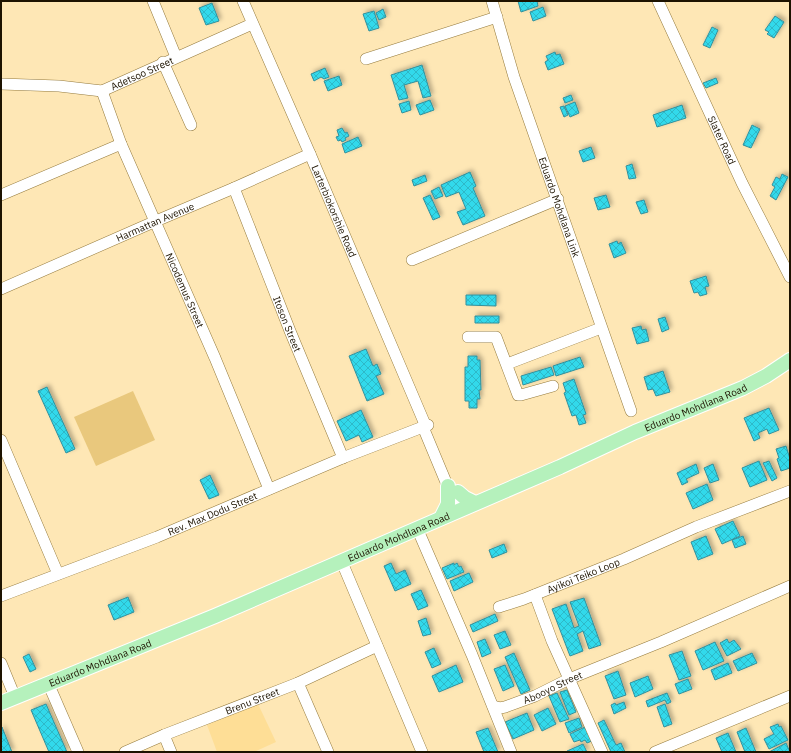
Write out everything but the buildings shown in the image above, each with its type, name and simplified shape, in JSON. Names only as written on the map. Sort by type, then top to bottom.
[{"type":"main road","name":"Eduardo Mohdlana Road","points":[[1,703],[215,616],[341,560],[560,467],[635,432],[754,383],[790,360]]},
{"type":"main road","points":[[441,518],[453,489],[465,498],[466,507]]},
{"type":"street","points":[[153,1],[176,57]]},
{"type":"street","name":"Larterbiokorshie Road","points":[[243,1],[453,489],[466,507]]},
{"type":"street","name":"Eduardo Mohdlana Link","points":[[492,1],[514,77],[631,411]]},
{"type":"street","name":"Slater Road","points":[[658,1],[742,183],[790,277]]},
{"type":"street","points":[[366,59],[497,17]]},
{"type":"street","name":"Adetsoo Street","points":[[1,84],[58,86],[102,90],[252,24]]},
{"type":"street","points":[[164,62],[191,125]]},
{"type":"street","name":"Nicodemus Street","points":[[102,90],[121,144],[215,358],[269,489]]},
{"type":"street","points":[[1,195],[121,144]]},
{"type":"street","name":"Harmattan Avenue","points":[[1,289],[310,154]]},
{"type":"street","name":"Itoson Street","points":[[234,188],[290,331],[343,458]]},
{"type":"street","points":[[412,260],[558,199]]},
{"type":"street","points":[[507,364],[601,328]]},
{"type":"street","points":[[468,337],[496,337],[518,395],[520,396],[553,386]]},
{"type":"street","name":"Rev. Max Dodu Street","points":[[1,596],[157,537],[425,425]]},
{"type":"street","points":[[1,440],[58,574]]},
{"type":"street","name":"Ayikoi Teiko Loop","points":[[602,752],[552,641],[534,595],[790,491]]},
{"type":"street","points":[[417,528],[493,706],[511,752]]},
{"type":"street","points":[[341,560],[422,752]]},
{"type":"street","name":"Abooyo Street","points":[[493,706],[500,708],[535,696],[569,679],[661,642],[790,586]]},
{"type":"street","points":[[499,607],[534,595]]},
{"type":"street","name":"Brenu Street","points":[[125,752],[164,735],[298,683],[377,646]]},
{"type":"street","points":[[1,663],[15,697]]},
{"type":"street","points":[[48,683],[78,752]]},
{"type":"street","points":[[298,683],[328,752]]},
{"type":"street","points":[[655,752],[790,696]]},
{"type":"street","points":[[164,735],[171,752]]},
{"type":"shaded area","points":[[133,391],[155,440],[96,466],[74,417]]},
{"type":"shaded area","points":[[258,704],[276,742],[254,752],[217,752],[207,725]]}]
